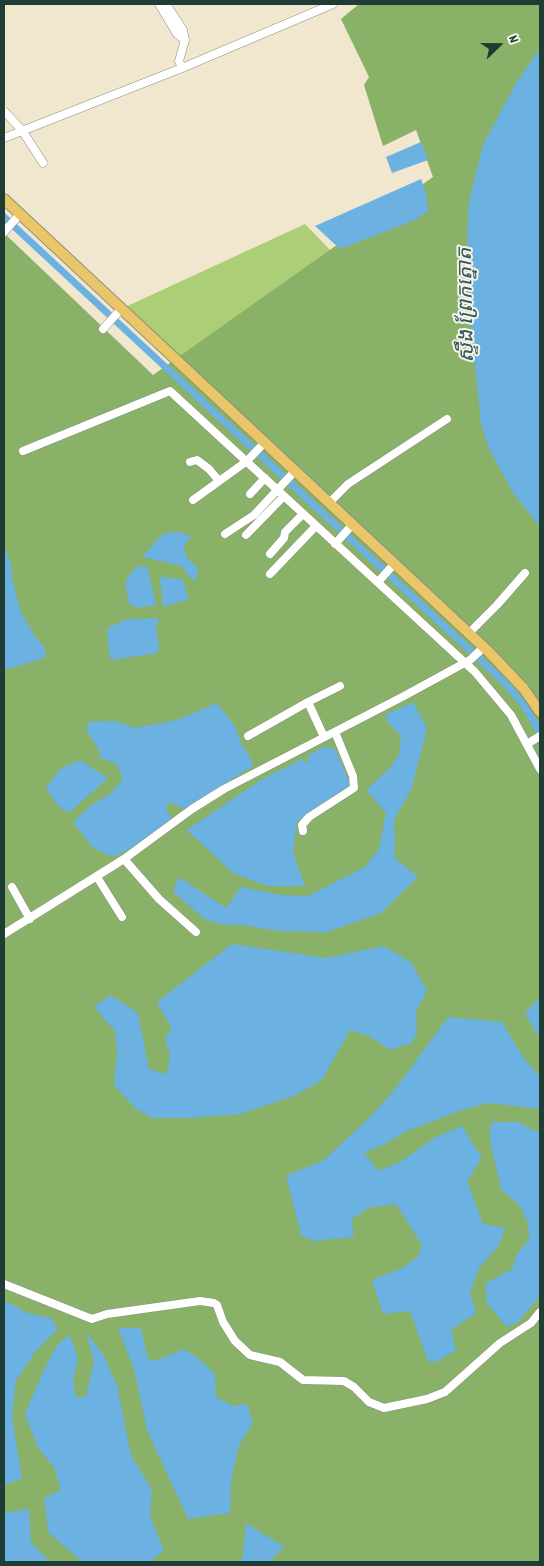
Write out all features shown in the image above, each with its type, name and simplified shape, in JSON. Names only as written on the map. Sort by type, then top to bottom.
[{"type":"main road","points":[[4,199],[18,217],[262,446],[292,474],[329,503],[350,528],[395,563],[469,633],[482,650],[518,683],[540,712]]},
{"type":"street","points":[[159,4],[178,34],[185,40]]},
{"type":"street","points":[[166,4],[183,30],[185,40],[179,61],[182,68]]},
{"type":"street","points":[[4,138],[182,68],[333,4]]},
{"type":"street","points":[[4,111],[22,130],[43,163]]},
{"type":"street","points":[[4,231],[18,217]]},
{"type":"street","points":[[106,326],[119,312]]},
{"type":"street","points":[[23,451],[170,391],[248,459],[303,514],[337,542],[378,582],[467,662],[500,701],[540,769]]},
{"type":"street","points":[[329,503],[348,484],[447,419]]},
{"type":"street","points":[[193,500],[248,459],[262,446]]},
{"type":"street","points":[[190,462],[198,460],[220,480]]},
{"type":"street","points":[[246,534],[281,491],[292,474]]},
{"type":"street","points":[[250,494],[265,478]]},
{"type":"street","points":[[225,534],[254,515],[281,491]]},
{"type":"street","points":[[270,554],[284,538],[284,532],[303,514]]},
{"type":"street","points":[[270,574],[316,526]]},
{"type":"street","points":[[337,542],[350,528]]},
{"type":"street","points":[[378,582],[395,563]]},
{"type":"street","points":[[469,633],[497,606],[525,573]]},
{"type":"street","points":[[4,934],[97,878],[192,809],[216,794],[467,662],[482,650]]},
{"type":"street","points":[[248,736],[340,686]]},
{"type":"street","points":[[308,702],[324,737]]},
{"type":"street","points":[[303,830],[302,825],[309,817],[354,788],[353,776],[335,732]]},
{"type":"street","points":[[527,744],[540,736]]},
{"type":"street","points":[[124,859],[159,899],[196,932]]},
{"type":"street","points":[[97,878],[122,917]]},
{"type":"street","points":[[12,887],[30,919]]},
{"type":"street","points":[[4,1284],[52,1305],[92,1319],[107,1314],[200,1301],[214,1303],[218,1305],[223,1322],[235,1341],[250,1355],[280,1362],[302,1380],[344,1381],[354,1386],[369,1402],[384,1408],[427,1400],[445,1392],[495,1347],[531,1323],[540,1312]]},
{"type":"green space","points":[[359,4],[540,4],[540,49],[487,138],[540,101],[540,1562],[4,1562],[4,233],[153,375],[433,177],[416,130],[383,146],[364,85],[369,77],[341,19]]},
{"type":"green space","points":[[305,224],[334,254],[196,379],[121,309]]},
{"type":"water","points":[[540,49],[540,527],[512,491],[489,449],[481,424],[469,304],[467,241],[469,202],[483,145],[516,83]]},
{"type":"water","points":[[421,142],[428,160],[392,173],[386,157]]},
{"type":"water","points":[[421,179],[426,193],[428,211],[415,220],[340,249],[315,226]]},
{"type":"water","points":[[178,532],[191,536],[183,548],[188,559],[198,568],[196,580],[190,578],[182,566],[142,557],[164,533]]},
{"type":"water","points":[[4,547],[11,564],[13,583],[21,612],[35,637],[45,648],[45,658],[4,670]]},
{"type":"water","points":[[147,566],[156,605],[138,608],[129,604],[125,582],[135,567]]},
{"type":"water","points":[[160,577],[182,579],[189,599],[163,607]]},
{"type":"water","points":[[159,618],[156,628],[159,645],[158,653],[110,660],[107,628],[128,619]]},
{"type":"water","points":[[413,702],[427,728],[412,788],[394,820],[395,858],[418,877],[381,913],[327,932],[278,931],[243,925],[226,925],[206,920],[173,892],[179,877],[226,908],[241,887],[281,895],[308,896],[365,867],[379,849],[386,813],[366,790],[389,769],[399,755],[401,736],[389,724],[385,715]]},
{"type":"water","points":[[217,703],[235,726],[242,746],[251,758],[253,766],[184,809],[170,802],[165,809],[172,817],[157,831],[130,849],[113,857],[93,848],[73,822],[90,806],[110,794],[123,779],[117,764],[101,758],[98,748],[87,732],[88,722],[115,721],[135,728],[177,720]]},
{"type":"water","points":[[325,746],[336,750],[350,785],[297,821],[293,853],[305,886],[267,886],[233,873],[187,830],[261,780],[302,759],[305,763],[309,760],[307,756]]},
{"type":"water","points":[[80,760],[108,778],[69,813],[57,805],[46,788],[60,769]]},
{"type":"water","points":[[232,944],[326,958],[384,946],[411,962],[427,991],[416,1011],[417,1032],[412,1043],[390,1050],[369,1036],[350,1030],[322,1080],[294,1096],[240,1114],[188,1118],[152,1118],[136,1109],[114,1085],[117,1052],[115,1031],[94,1007],[110,995],[138,1013],[149,1069],[167,1074],[170,1056],[165,1038],[172,1029],[157,1002]]},
{"type":"water","points":[[540,997],[540,1039],[525,1013]]},
{"type":"water","points":[[448,1017],[502,1022],[523,1057],[540,1077],[540,1109],[489,1103],[462,1110],[407,1131],[381,1146],[364,1152],[378,1171],[400,1162],[434,1138],[462,1126],[482,1158],[467,1181],[483,1224],[506,1228],[498,1246],[479,1268],[470,1292],[476,1313],[451,1330],[456,1350],[438,1361],[429,1363],[410,1311],[383,1314],[372,1280],[402,1268],[418,1257],[422,1245],[396,1204],[368,1208],[352,1219],[354,1237],[313,1241],[301,1235],[286,1176],[324,1160],[370,1117],[396,1088]]},
{"type":"water","points":[[491,1122],[518,1122],[540,1133],[540,1296],[518,1322],[507,1327],[487,1303],[485,1284],[512,1269],[517,1254],[529,1240],[528,1223],[520,1206],[501,1189],[490,1140]]},
{"type":"water","points":[[4,1300],[27,1313],[51,1318],[58,1329],[36,1351],[16,1381],[12,1416],[22,1479],[4,1485]]},
{"type":"water","points":[[118,1328],[141,1328],[148,1359],[156,1361],[184,1349],[198,1358],[215,1374],[216,1397],[233,1406],[247,1404],[253,1423],[239,1445],[231,1482],[230,1513],[188,1519],[147,1430],[134,1369]]},
{"type":"water","points":[[86,1333],[103,1354],[117,1385],[131,1455],[152,1490],[150,1516],[164,1551],[149,1562],[82,1562],[48,1532],[44,1498],[61,1490],[54,1467],[38,1448],[25,1414],[44,1369],[58,1344],[70,1335],[78,1359],[73,1381],[76,1397],[86,1397],[94,1361]]},
{"type":"water","points":[[29,1509],[31,1542],[50,1562],[4,1562],[4,1513]]},
{"type":"water","points":[[246,1523],[284,1547],[270,1562],[239,1562],[243,1556]]},
{"type":"waterway","points":[[4,217],[503,681],[524,705],[540,733]]},
{"type":"water label","name":"ស្ទឹង ព្រែកត្នោត","points":[[469,305]]}]
